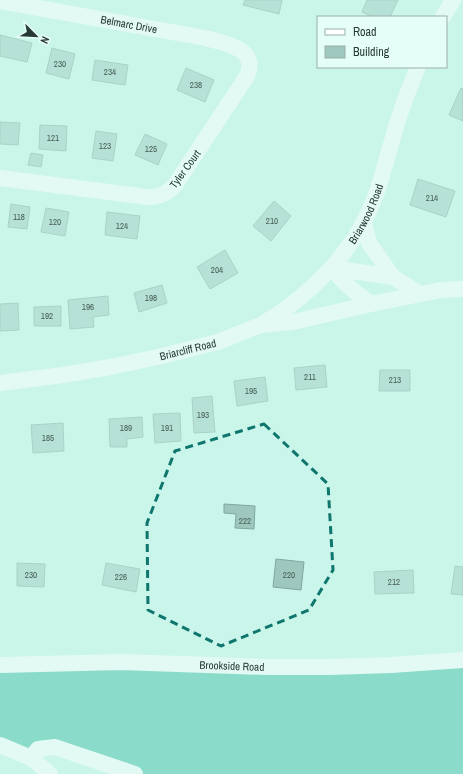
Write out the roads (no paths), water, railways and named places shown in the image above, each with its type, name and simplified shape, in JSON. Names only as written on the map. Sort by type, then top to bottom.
[{"type":"street","points":[[445,16],[453,0]]},
{"type":"street","name":"Belmarc Drive","points":[[0,1],[205,38],[235,46],[245,54],[250,63]]},
{"type":"street","name":"Tyler Court","points":[[0,178],[147,197],[163,195],[176,185],[247,76],[250,70],[250,63]]},
{"type":"street","name":"Briarwood Road","points":[[261,325],[286,309],[308,292],[332,268],[364,222],[375,199],[402,108],[418,68]]},
{"type":"street","points":[[364,222],[369,243],[392,277]]},
{"type":"street","points":[[332,268],[392,277],[420,294]]},
{"type":"street","points":[[332,268],[341,280],[371,304]]},
{"type":"street","name":"Briarcliff Road","points":[[0,383],[63,375],[158,357],[218,342],[261,325],[293,322],[441,290],[463,289]]},
{"type":"street","name":"Brookside Road","points":[[0,665],[121,662],[267,667],[329,667],[463,660]]},
{"type":"street","points":[[0,745],[31,758],[50,774]]},
{"type":"street","points":[[31,758],[38,749],[55,747],[135,774]]}]
